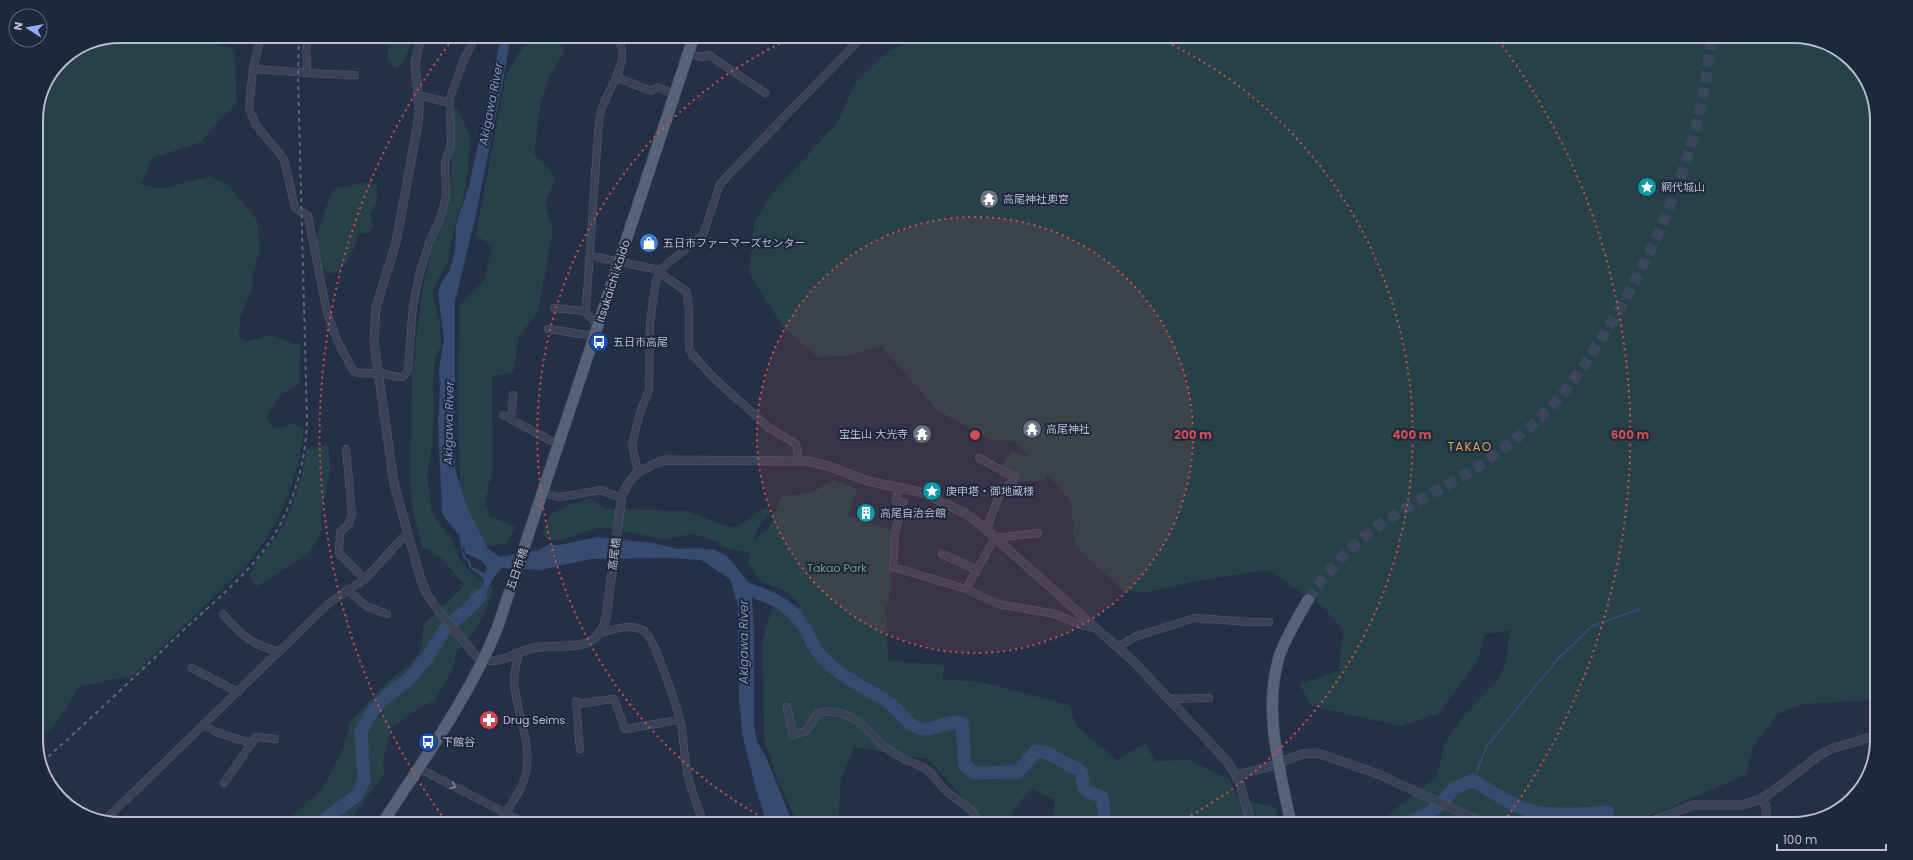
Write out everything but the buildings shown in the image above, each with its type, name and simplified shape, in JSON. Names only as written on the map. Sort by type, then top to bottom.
[{"type":"main road","name":"Itsukaichi Kaido","points":[[532,525],[692,43]]},
{"type":"main road","name":"五日市橋","points":[[484,660],[502,614],[532,525]]},
{"type":"main road","points":[[1289,817],[1273,718],[1273,692],[1280,654],[1287,637],[1308,600]]},
{"type":"main road","points":[[386,817],[462,699],[484,660]]},
{"type":"street","points":[[259,43],[253,69],[248,106],[256,125],[282,155],[295,208],[308,216],[325,304],[338,342],[354,372],[362,374],[378,373],[396,378],[403,377],[408,370],[412,305],[429,243],[440,219],[446,196],[445,163],[451,144],[450,98],[464,59],[472,43]]},
{"type":"street","points":[[306,43],[307,73]]},
{"type":"street","points":[[419,43],[415,63],[418,123],[396,243],[375,316],[373,338],[394,484],[406,534],[423,585],[438,610],[457,634],[475,655],[484,660],[500,661],[538,647],[578,645],[589,641],[598,634],[619,628],[634,627],[647,633],[666,677],[679,720],[687,772],[702,817]]},
{"type":"street","points":[[597,330],[586,311],[591,256],[598,132],[602,109],[622,62],[621,43]]},
{"type":"street","points":[[638,472],[632,445],[640,412],[649,390],[650,322],[656,281],[662,268],[703,235],[720,184],[856,43]]},
{"type":"street","points":[[688,53],[701,57],[708,55],[764,93]]},
{"type":"street","points":[[253,69],[355,75]]},
{"type":"street","points":[[616,76],[651,91],[658,87],[675,95]]},
{"type":"street","points":[[417,96],[450,104]]},
{"type":"street","points":[[591,256],[655,269],[687,292],[689,312],[689,349],[715,379],[769,428],[796,444],[799,461]]},
{"type":"street","points":[[554,308],[586,311]]},
{"type":"street","points":[[548,329],[597,330]]},
{"type":"street","points":[[511,419],[513,394]]},
{"type":"street","points":[[503,415],[559,445]]},
{"type":"street","points":[[346,449],[352,514],[349,524],[340,532],[339,553],[365,579]]},
{"type":"street","points":[[979,458],[1014,477],[1012,483],[1001,491],[986,530]]},
{"type":"street","points":[[543,493],[566,496],[601,490],[621,498],[627,485],[638,472],[656,463],[674,459],[799,461],[824,464],[862,480],[899,487],[931,496],[968,516],[986,530],[1117,647],[1227,761],[1236,775],[1243,791],[1249,817]]},
{"type":"street","points":[[899,487],[896,501],[904,503],[895,532],[892,567],[966,589],[998,604],[1055,614],[1081,625],[1096,628]]},
{"type":"street","name":"高尾橋","points":[[598,634],[605,622],[621,498]]},
{"type":"street","points":[[995,538],[1038,533]]},
{"type":"street","points":[[109,816],[329,603],[365,579],[406,534]]},
{"type":"street","points":[[966,589],[995,538]]},
{"type":"street","points":[[942,554],[977,570]]},
{"type":"street","points":[[347,590],[366,606],[375,611],[387,614]]},
{"type":"street","points":[[223,614],[244,636],[259,646],[279,652]]},
{"type":"street","points":[[1117,647],[1137,636],[1195,618],[1269,622]]},
{"type":"street","points":[[503,817],[521,788],[528,762],[527,750],[514,688],[514,675],[519,653]]},
{"type":"street","points":[[192,668],[238,692]]},
{"type":"street","points":[[1168,699],[1209,698]]},
{"type":"street","points":[[580,749],[576,702],[614,699],[625,729],[679,720]]},
{"type":"street","points":[[787,707],[793,735],[806,731],[818,713],[829,710],[850,716],[861,723],[888,750],[900,758],[925,769],[932,774],[945,790],[974,814],[975,817]]},
{"type":"street","points":[[203,725],[226,736],[250,744]]},
{"type":"street","points":[[224,783],[256,737],[259,736],[275,739]]},
{"type":"street","points":[[1663,817],[1693,805],[1743,804],[1762,799],[1821,754],[1831,749],[1870,737]]},
{"type":"street","points":[[1236,775],[1279,763],[1302,754],[1317,753],[1378,774],[1471,817]]},
{"type":"street","points":[[418,768],[513,817]]},
{"type":"street","points":[[1762,799],[1766,807],[1766,817]]},
{"type":"green space","points":[[120,43],[215,43],[234,50],[237,104],[220,120],[201,142],[152,158],[141,184],[162,189],[210,176],[229,186],[257,220],[260,249],[253,275],[253,284],[240,320],[239,337],[245,342],[269,335],[300,345],[299,383],[280,396],[266,417],[275,429],[292,423],[304,429],[297,467],[279,517],[270,533],[247,564],[129,679],[124,677],[78,687],[68,705],[50,731],[43,732],[44,105],[53,82],[62,69],[77,56],[91,49],[105,44]]},
{"type":"green space","points":[[388,43],[412,43],[401,65],[396,68],[387,58]]},
{"type":"green space","points":[[526,43],[563,43],[564,52],[550,75],[540,105],[534,154],[548,167],[555,180],[545,205],[553,229],[538,312],[519,336],[513,373],[492,376],[493,469],[485,502],[490,517],[515,526],[513,533],[506,544],[484,545],[461,502],[458,422],[459,306],[485,279],[492,246],[476,235],[506,74]]},
{"type":"green space","points":[[906,43],[1798,43],[1808,44],[1831,53],[1840,59],[1854,73],[1860,82],[1869,105],[1870,115],[1870,700],[1803,704],[1777,715],[1753,747],[1746,775],[1657,813],[1643,817],[1385,817],[1437,777],[1444,744],[1464,715],[1499,679],[1505,665],[1510,630],[1484,635],[1478,660],[1439,713],[1401,726],[1311,706],[1300,684],[1338,671],[1344,630],[1319,604],[1268,570],[1201,580],[1149,592],[1123,591],[1074,545],[1071,501],[1047,475],[1044,481],[1019,481],[999,470],[1012,451],[1030,458],[1014,441],[988,439],[937,410],[881,346],[846,356],[817,357],[784,328],[749,274],[754,224],[769,197],[838,122],[855,83],[889,50]]},
{"type":"green space","points":[[453,108],[458,109],[470,137],[469,160],[464,194],[455,225],[448,261],[435,285],[433,296],[440,322],[441,346],[435,358],[433,385],[434,415],[431,452],[427,473],[432,513],[452,540],[461,562],[475,576],[493,589],[486,611],[475,631],[456,653],[453,669],[434,701],[422,706],[391,729],[383,759],[384,774],[352,817],[292,817],[322,789],[342,751],[351,721],[388,681],[410,665],[422,647],[423,625],[465,585],[440,557],[422,546],[411,501],[410,472],[412,377],[422,291],[435,235],[445,215],[451,181],[452,152],[455,134]]},
{"type":"green space","points":[[370,182],[378,185],[376,204],[370,214],[373,227],[368,233],[359,234],[346,264],[336,272],[330,274],[322,267],[316,239],[331,193],[336,188]]},
{"type":"green space","points":[[324,445],[329,447],[330,468],[321,516],[322,530],[318,539],[307,555],[256,587],[249,577],[257,561],[274,540],[293,504],[303,471],[307,449]]},
{"type":"green space","name":"Takao Park","points":[[832,480],[857,489],[848,516],[894,531],[889,603],[886,607],[888,661],[945,665],[942,679],[979,682],[1070,705],[1076,726],[1117,760],[1145,743],[1155,761],[1190,760],[1229,779],[1239,799],[1276,808],[1278,817],[1053,817],[1055,800],[1032,789],[1016,806],[1011,817],[979,817],[928,759],[854,747],[841,780],[838,817],[795,817],[775,774],[764,738],[762,642],[772,608],[802,607],[788,592],[761,582],[748,563],[750,553],[728,549],[709,538],[693,534],[663,539],[601,527],[560,540],[550,541],[542,534],[550,515],[564,507],[589,498],[607,509],[685,511],[727,526],[738,527],[759,511],[768,508],[769,514],[759,526],[754,540],[768,529],[781,497],[813,492]]},
{"type":"water","name":"Akigawa River","points":[[500,43],[509,43],[475,219],[455,301],[455,469],[467,507],[488,549],[500,557],[539,550],[547,545],[559,545],[598,537],[653,543],[678,549],[698,548],[715,550],[727,556],[751,585],[754,631],[754,725],[757,742],[766,757],[790,817],[765,817],[755,786],[742,734],[739,696],[738,605],[730,579],[701,560],[668,558],[591,559],[540,570],[502,568],[494,577],[481,603],[469,608],[484,582],[483,578],[469,567],[468,562],[463,557],[459,535],[442,512],[438,422],[440,391],[439,369],[444,339],[438,294],[441,283],[450,270],[455,250],[456,224],[469,186]],"holes":[[[464,545],[465,553],[482,561],[487,567],[485,573],[471,567],[471,563],[463,552]]]},
{"type":"waterway","points":[[745,588],[771,598],[786,606],[804,627],[817,651],[830,665],[846,677],[891,704],[914,726],[929,729],[950,723],[962,723],[965,766],[975,773],[1018,772],[1036,751],[1045,752],[1081,771],[1084,788],[1089,792],[1102,797],[1105,817]]},
{"type":"waterway","points":[[328,817],[357,795],[364,780],[361,731],[372,712],[387,696],[409,679],[429,655],[445,629],[469,608],[481,595]]},
{"type":"waterway","points":[[1474,780],[1486,747],[1556,661],[1592,626],[1640,609]]},
{"type":"waterway","points":[[1421,817],[1435,809],[1455,788],[1474,780],[1511,803],[1531,811],[1552,814],[1608,812]]},
{"type":"tunnel","points":[[1308,600],[1328,572],[1360,540],[1399,512],[1477,467],[1507,446],[1548,410],[1579,372],[1593,352],[1636,280],[1672,200],[1699,115],[1711,43]]},
{"type":"railway","points":[[46,759],[238,580],[269,543],[284,517],[295,491],[305,449],[307,420],[298,76],[299,43]]},
{"type":"place","name":"網代城山","points":[[1647,187]]},
{"type":"place","name":"高尾神社奥宮","points":[[989,199]]},
{"type":"place","name":"五日市ファーマーズセンター","points":[[649,243]]},
{"type":"place","name":"五日市高尾","points":[[599,342]]},
{"type":"place","name":"高尾神社","points":[[1032,429]]},
{"type":"place","name":"宝生山 大光寺","points":[[922,434]]},
{"type":"place","name":"庚申塔・御地蔵様","points":[[932,491]]},
{"type":"place","name":"高尾自治会館","points":[[866,513]]},
{"type":"place","name":"Drug Seims","points":[[489,720]]},
{"type":"place","name":"下館谷","points":[[428,742]]},
{"type":"district","name":"TAKAO","points":[[1470,447]]}]
